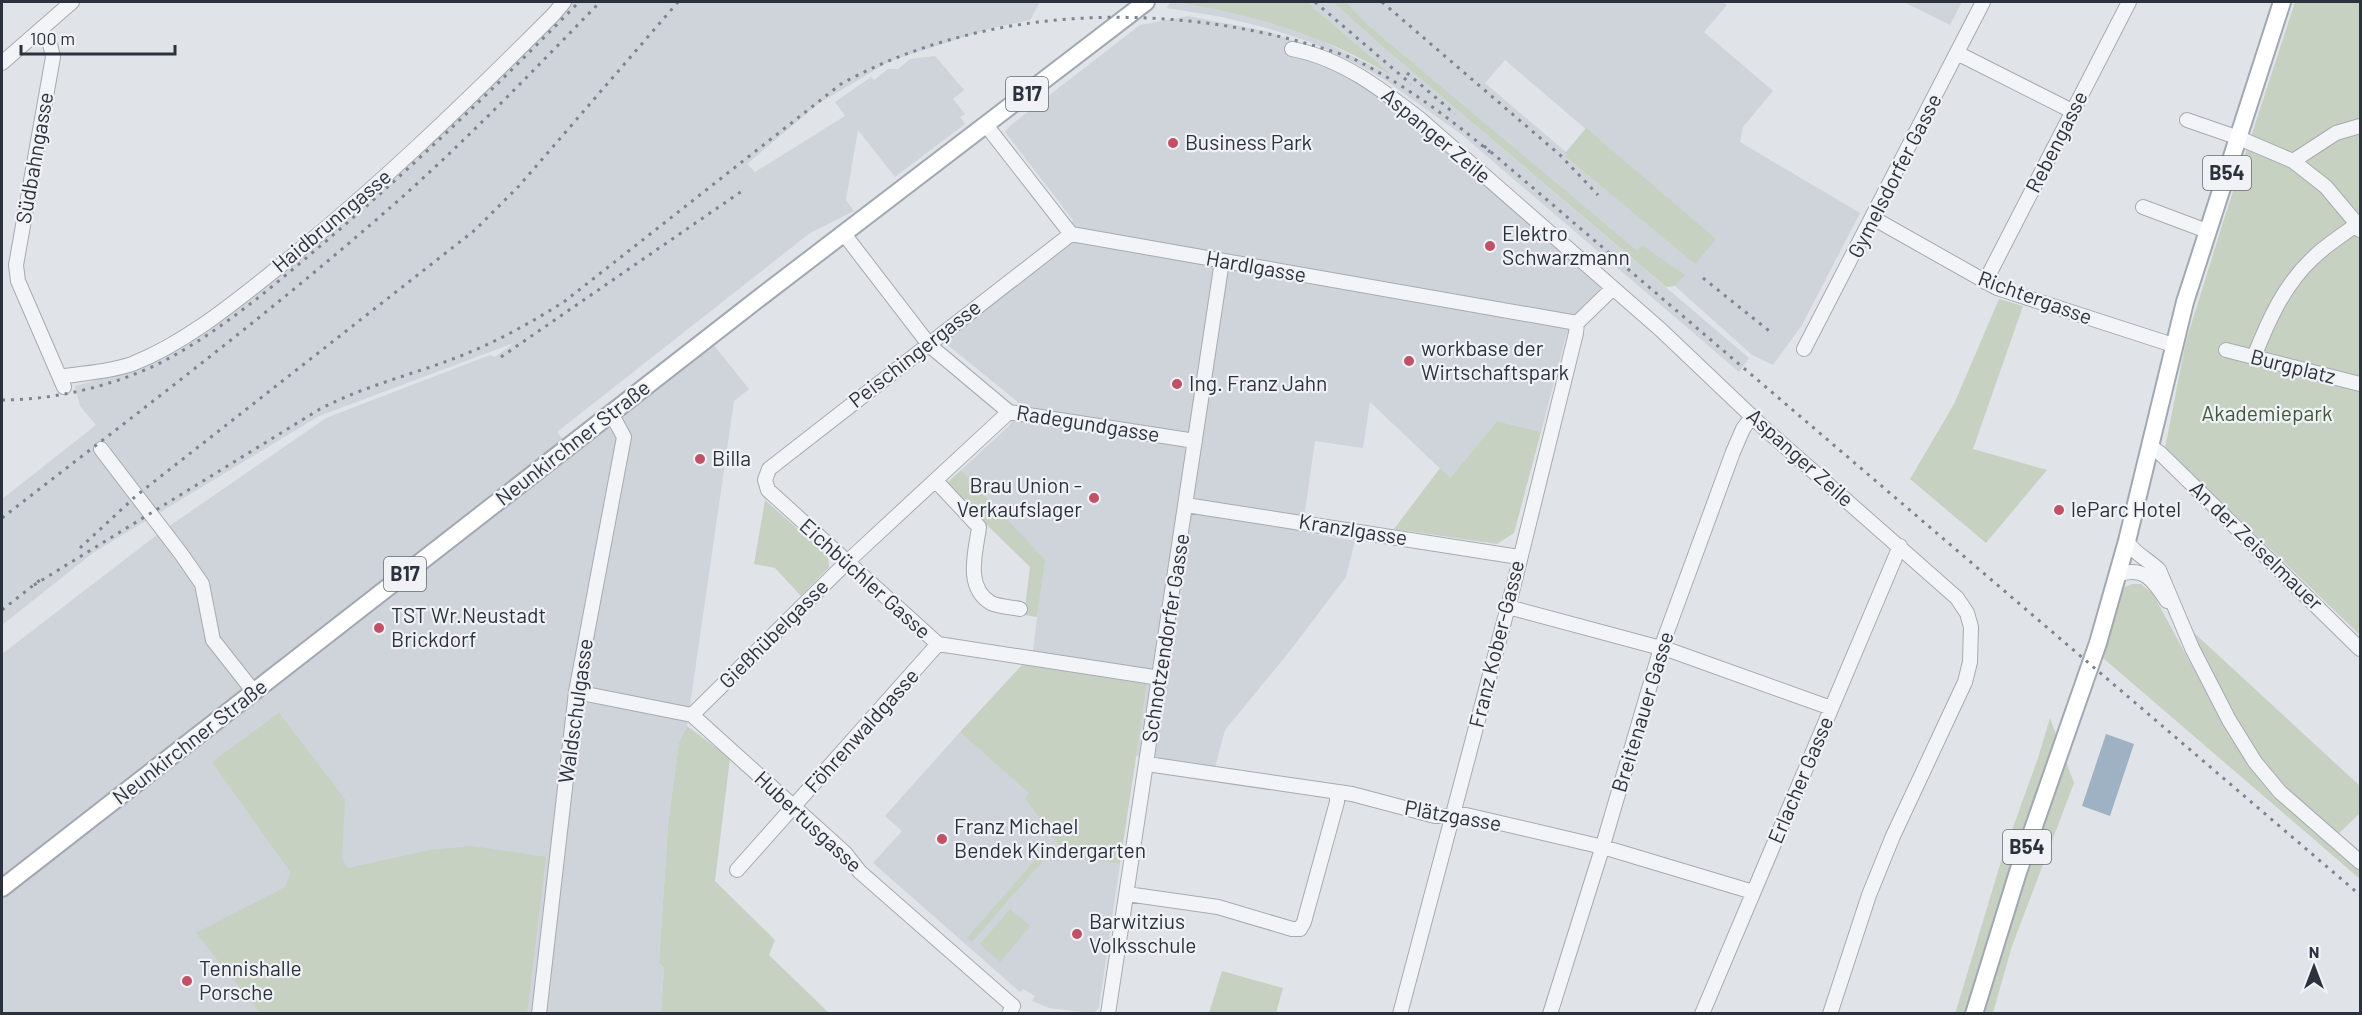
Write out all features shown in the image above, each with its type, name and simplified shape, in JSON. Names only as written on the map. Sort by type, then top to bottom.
[{"type":"main road","name":"Neunkirchner Straße","points":[[2,888],[611,413],[1146,2]]},
{"type":"main road","name":"B54","points":[[1974,1014],[2015,882],[2086,680],[2127,541],[2173,345],[2207,231],[2282,2]]},
{"type":"street","points":[[2,63],[72,2]]},
{"type":"street","name":"Haidbrunngasse","points":[[62,382],[132,364],[173,344],[223,312],[392,171],[472,95],[564,2]]},
{"type":"street","name":"Gymelsdorfer Gasse","points":[[1804,349],[1983,2]]},
{"type":"street","name":"Rebengasse","points":[[1985,282],[2129,2]]},
{"type":"street","name":"Südbahngasse","points":[[41,30],[50,44],[52,57],[16,265],[18,281],[62,382]]},
{"type":"street","name":"Aspanger Zeile","points":[[1292,49],[1307,52],[1347,68],[1389,96],[1613,288],[1752,416],[1958,598],[1967,613],[1971,627],[1970,662],[1965,682],[1893,836],[1869,895],[1830,1014]]},
{"type":"street","points":[[1957,53],[2072,111]]},
{"type":"street","points":[[2187,120],[2294,161],[2326,187],[2360,225],[2313,258],[2279,300],[2254,357]]},
{"type":"street","points":[[986,125],[1071,234]]},
{"type":"street","points":[[2294,161],[2336,133],[2361,126]]},
{"type":"street","points":[[2143,207],[2207,231]]},
{"type":"street","name":"Richtergasse","points":[[1873,218],[1985,282],[2173,345]]},
{"type":"street","name":"Radegundgasse","points":[[844,234],[929,343],[1009,412],[1195,441]]},
{"type":"street","name":"Hardlgasse","points":[[1071,234],[1577,323]]},
{"type":"street","name":"Peischingergasse","points":[[765,480],[769,469],[1071,234]]},
{"type":"street","name":"Schnotzendorfer Gasse","points":[[1108,1014],[1222,261]]},
{"type":"street","points":[[1577,323],[1613,288]]},
{"type":"street","name":"Franz Kober-Gasse","points":[[1400,1014],[1508,608],[1577,323]]},
{"type":"street","name":"Burgplatz","points":[[2226,350],[2361,384]]},
{"type":"street","name":"Gießhübelgasse","points":[[692,715],[847,562],[1009,412]]},
{"type":"street","name":"Waldschulgasse","points":[[538,1014],[576,692],[624,437],[611,413]]},
{"type":"street","name":"Breitenauer Gasse","points":[[1550,1014],[1603,847],[1661,648],[1729,462],[1743,429],[1752,416]]},
{"type":"street","name":"An der Zeiselmauer","points":[[2150,446],[2161,454],[2361,649]]},
{"type":"street","points":[[101,449],[202,584],[213,640],[254,692]]},
{"type":"street","name":"Eichbüchler Gasse","points":[[765,480],[768,490],[938,644],[1160,678]]},
{"type":"street","points":[[936,481],[979,527],[973,573],[980,592],[992,604],[1020,609]]},
{"type":"street","name":"Kranzlgasse","points":[[1186,505],[1519,557]]},
{"type":"street","points":[[2127,541],[2130,547],[2159,570],[2179,619],[2229,720],[2255,762],[2280,792],[2361,862]]},
{"type":"street","name":"Erlacher Gasse","points":[[1702,1014],[1900,546]]},
{"type":"street","points":[[2117,575],[2127,571],[2149,577],[2179,619]]},
{"type":"street","points":[[1508,608],[1661,648],[1831,708]]},
{"type":"street","name":"Föhrenwaldgasse","points":[[737,870],[938,644]]},
{"type":"street","points":[[576,692],[692,715]]},
{"type":"street","name":"Hubertusgasse","points":[[692,715],[845,853],[860,872],[1011,1010]]},
{"type":"street","name":"Plätzgasse","points":[[1147,764],[1337,792],[1436,816],[1466,815],[1603,847],[1753,892]]},
{"type":"street","points":[[1127,894],[1218,907],[1300,930],[1308,911],[1337,802],[1337,792]]},
{"type":"shaded area","points":[[572,2],[1040,2],[1030,20],[992,28],[890,61],[818,104],[747,164],[755,172],[845,116],[835,102],[871,77],[874,80],[888,69],[898,69],[910,59],[935,56],[964,90],[953,99],[965,114],[960,117],[965,124],[895,177],[858,130],[846,200],[854,211],[810,233],[557,432],[567,444],[712,343],[749,389],[734,401],[687,726],[679,742],[668,825],[659,963],[664,967],[661,1013],[2,1013],[2,654],[158,534],[326,418],[490,355],[495,357],[514,343],[319,416],[93,553],[2,625],[2,499],[96,425],[80,406],[75,386],[112,376],[167,352],[230,315],[381,191]]},
{"type":"shaded area","points":[[1170,2],[1223,10],[1268,21],[1312,36],[1389,74],[1307,2],[1333,2],[1749,358],[1739,372],[1461,134],[1385,80],[1310,42],[1222,17],[1167,8]]},
{"type":"shaded area","points":[[1346,2],[1722,2],[1727,5],[1704,32],[1773,91],[1743,127],[1740,142],[1860,213],[1802,325],[1773,365],[1752,355],[1675,286],[1684,275],[1643,246],[1637,252],[1368,25]],"holes":[[[1505,60],[1715,239],[1695,263],[1566,157],[1566,152],[1485,83]]]},
{"type":"shaded area","points":[[1904,2],[1962,2],[1950,25]]},
{"type":"shaded area","points":[[1188,16],[1270,32],[1329,54],[1455,142],[1612,276],[1576,315],[1566,336],[1541,432],[1497,421],[1450,478],[1370,402],[1363,448],[1315,441],[1302,532],[1355,541],[1346,577],[1289,652],[1225,730],[1215,767],[1136,756],[1147,684],[1031,667],[1044,560],[961,470],[1010,425],[1018,402],[944,342],[1063,250],[1073,220],[1005,132],[1140,25]]},
{"type":"shaded area","points":[[960,732],[1030,793],[1025,798],[1058,845],[1073,857],[1120,864],[1099,1007],[1095,1012],[1049,1008],[1032,1001],[1035,996],[1023,989],[1020,992],[873,863],[902,831],[885,816]]},
{"type":"green space","points":[[1170,2],[1307,2],[1390,73],[1337,47],[1283,27],[1228,12]]},
{"type":"green space","points":[[1333,2],[1346,2],[1368,25],[1637,251],[1642,245],[1685,275],[1675,286],[1666,287]]},
{"type":"green space","name":"Akademiepark","points":[[2295,2],[2360,2],[2360,635],[2165,448],[2186,341]]},
{"type":"green space","points":[[1586,128],[1716,239],[1695,264],[1566,157],[1566,152]]},
{"type":"green space","points":[[1999,299],[2023,306],[1973,449],[2047,470],[1986,543],[1910,479],[1954,404]]},
{"type":"green space","points":[[1497,421],[1541,432],[1514,533],[1497,544],[1394,529],[1440,468],[1450,478]]},
{"type":"green space","points":[[961,470],[1045,560],[1037,617],[1024,615],[1030,567],[948,487],[947,483]]},
{"type":"green space","points":[[765,500],[828,556],[829,567],[801,596],[775,568],[754,564]]},
{"type":"green space","points":[[2141,584],[2153,594],[2198,677],[2250,765],[2277,798],[2179,619],[2360,786],[2360,813],[2334,838],[2360,862],[2360,879],[2103,658],[2121,594],[2125,587]]},
{"type":"green space","points":[[1022,665],[1147,684],[1120,864],[1073,857],[1058,845],[1025,798],[1029,793],[960,732]]},
{"type":"green space","points":[[279,713],[345,799],[342,859],[348,868],[430,850],[472,846],[546,857],[527,1013],[260,1013],[196,933],[285,887],[291,873],[212,762]]},
{"type":"green space","points":[[2050,718],[2074,783],[2012,946],[1993,1013],[1955,1014],[2002,858]]},
{"type":"green space","points":[[687,726],[730,758],[715,881],[775,940],[769,955],[829,1013],[661,1013],[664,967],[659,963],[668,825],[679,742]]},
{"type":"green space","points":[[1043,851],[1048,855],[972,942],[967,938]]},
{"type":"green space","points":[[1010,909],[1030,926],[1000,962],[980,944]]},
{"type":"green space","points":[[1222,971],[1283,988],[1276,1013],[1209,1013]]},
{"type":"water","points":[[2106,734],[2134,744],[2110,816],[2082,806]]},
{"type":"railway","points":[[2,400],[61,395],[119,380],[179,353],[223,324],[285,276],[391,184],[486,95],[579,2]]},
{"type":"railway","points":[[2,518],[199,365],[345,247],[446,157],[600,2]]},
{"type":"railway","points":[[80,548],[137,495],[475,230],[519,186],[678,2]]},
{"type":"railway","points":[[1315,2],[1411,84]]},
{"type":"railway","points":[[1382,2],[1560,155],[1598,195]]},
{"type":"railway","points":[[34,585],[320,409],[368,388],[465,354],[538,318],[565,301],[841,84],[900,56],[962,36],[1027,24],[1093,18],[1159,19],[1225,26],[1290,39],[1352,58],[1389,78],[1424,101],[1490,152]]},
{"type":"railway","points":[[1407,73],[1455,114]]},
{"type":"railway","points":[[1484,146],[2360,895]]},
{"type":"railway","points":[[501,357],[742,191]]},
{"type":"railway","points":[[1703,278],[1773,334]]},
{"type":"railway","points":[[2,610],[40,580]]},
{"type":"place","name":"Business Park","points":[[1173,143]]},
{"type":"place","name":"Elektro Schwarzmann","points":[[1490,246]]},
{"type":"place","name":"workbase der Wirtschaftspark","points":[[1409,361]]},
{"type":"place","name":"Ing. Franz Jahn","points":[[1177,384]]},
{"type":"place","name":"Billa","points":[[700,459]]},
{"type":"place","name":"Brau Union - Verkaufslager","points":[[1094,498]]},
{"type":"place","name":"leParc Hotel","points":[[2059,510]]},
{"type":"place","name":"TST Wr.Neustadt Brickdorf","points":[[379,628]]},
{"type":"place","name":"Franz Michael Bendek Kindergarten","points":[[942,839]]},
{"type":"place","name":"Barwitzius Volksschule","points":[[1077,934]]},
{"type":"place","name":"Tennishalle Porsche","points":[[187,981]]}]
